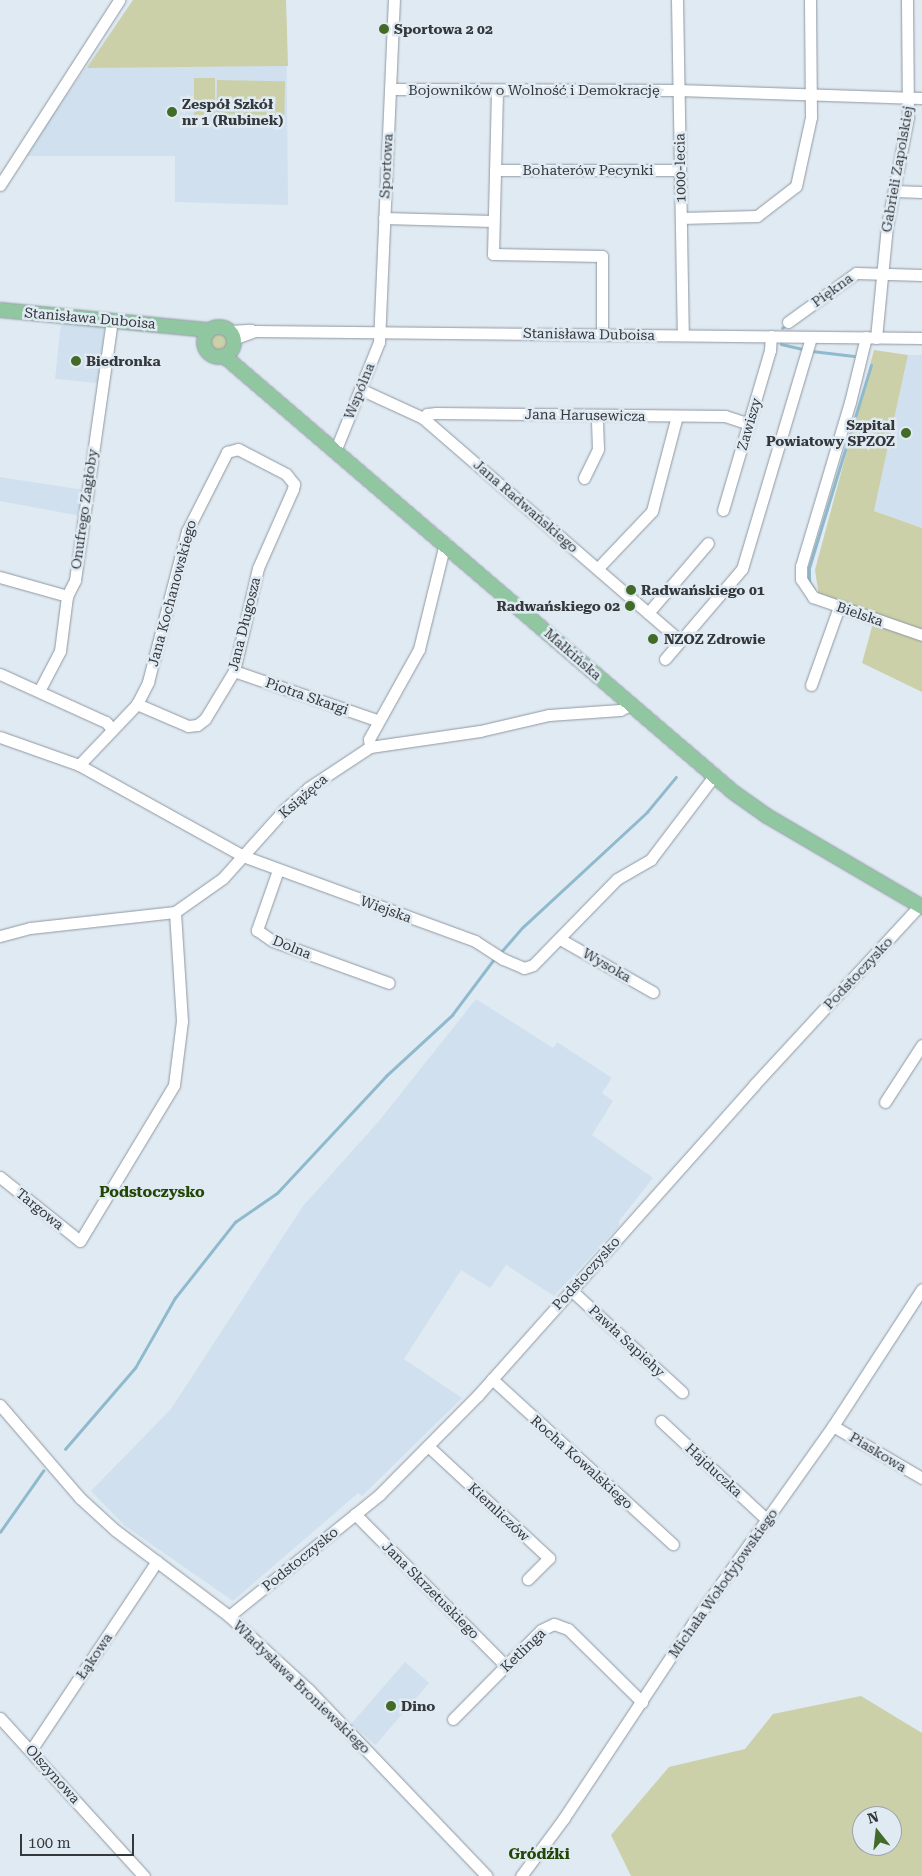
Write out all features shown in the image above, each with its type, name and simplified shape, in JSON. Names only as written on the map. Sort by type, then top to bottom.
[{"type":"main road","name":"Stanisława Duboisa","points":[[0,310],[180,326],[207,335]]},
{"type":"main road","points":[[207,335],[219,327],[229,344]]},
{"type":"main road","name":"Małkińska","points":[[207,335],[212,354],[229,344],[245,372],[714,776],[767,816],[921,907]]},
{"type":"street","points":[[0,185],[119,0]]},
{"type":"street","name":"Sportowa","points":[[380,332],[394,0]]},
{"type":"street","name":"1000-lecia","points":[[677,0],[682,335]]},
{"type":"street","points":[[681,218],[746,219],[757,216],[796,186],[811,117],[810,0]]},
{"type":"street","name":"Gabrieli Zapolskiej","points":[[803,585],[801,566],[871,337],[894,190],[905,137],[909,98],[907,0]]},
{"type":"street","name":"Bojowników o Wolność i Demokrację","points":[[390,89],[497,91],[678,90],[922,98]]},
{"type":"street","points":[[497,91],[493,254],[602,256],[602,334]]},
{"type":"street","name":"Bohaterów Pecynki","points":[[496,170],[680,170]]},
{"type":"street","points":[[894,190],[922,192]]},
{"type":"street","points":[[384,218],[493,221]]},
{"type":"street","name":"Piękna","points":[[788,322],[856,273],[922,275]]},
{"type":"street","name":"Onufrego Zagłoby","points":[[39,691],[60,651],[67,596],[75,580],[112,320]]},
{"type":"street","name":"Stanisława Duboisa","points":[[229,344],[255,331],[922,338]]},
{"type":"street","name":"Wspólna","points":[[336,449],[379,342],[380,332]]},
{"type":"street","name":"Zawiszy","points":[[723,510],[770,350],[771,336]]},
{"type":"street","points":[[665,659],[742,569],[810,337]]},
{"type":"street","name":"Jana Radwańskiego","points":[[360,389],[423,418],[680,641]]},
{"type":"street","name":"Jana Harusewicza","points":[[423,418],[436,413],[725,416],[749,424]]},
{"type":"street","points":[[584,478],[598,449],[598,415]]},
{"type":"street","points":[[598,568],[652,511],[676,416]]},
{"type":"street","name":"Jana Kochanowskiego","points":[[79,766],[111,728],[136,704],[148,682],[187,530],[227,452],[238,450],[286,474],[294,484]]},
{"type":"street","name":"Jana Długosza","points":[[136,704],[188,726],[197,725],[205,719],[234,671],[256,577],[294,484]]},
{"type":"street","points":[[370,747],[369,739],[420,649],[445,543]]},
{"type":"street","points":[[648,613],[708,543]]},
{"type":"street","points":[[0,576],[67,596]]},
{"type":"street","name":"Bielska","points":[[803,585],[813,597],[922,635]]},
{"type":"street","points":[[811,685],[840,607]]},
{"type":"street","name":"Piotra Skargi","points":[[234,671],[379,721]]},
{"type":"street","points":[[0,674],[106,722],[111,728]]},
{"type":"street","name":"Książęca","points":[[0,936],[30,928],[175,912],[223,878],[308,788],[370,747],[480,731],[549,715],[620,710],[632,704]]},
{"type":"street","name":"Wiejska","points":[[0,737],[79,766],[243,856],[475,940],[503,959],[524,968],[533,964],[560,939],[617,879],[651,858],[714,776]]},
{"type":"street","name":"Dolna","points":[[278,870],[257,930],[273,942],[389,982]]},
{"type":"street","name":"Podstoczysko","points":[[229,1616],[355,1514],[428,1446],[492,1379],[921,907]]},
{"type":"street","name":"Targowa","points":[[0,1177],[80,1241],[174,1085],[182,1021],[175,912]]},
{"type":"street","name":"Wysoka","points":[[560,939],[653,992]]},
{"type":"street","points":[[885,1102],[922,1045]]},
{"type":"street","name":"Michała Wołodyjowskiego","points":[[521,1876],[564,1818],[766,1519],[833,1426],[922,1289]]},
{"type":"street","name":"Pawła Sapiehy","points":[[571,1290],[682,1392]]},
{"type":"street","name":"Rocha Kowalskiego","points":[[492,1379],[673,1544]]},
{"type":"street","name":"Władysława Broniewskiego","points":[[0,1405],[80,1498],[115,1530],[229,1616],[309,1690],[487,1876]]},
{"type":"street","name":"Hajduczka","points":[[661,1420],[766,1519]]},
{"type":"street","name":"Piaskowa","points":[[833,1426],[922,1478]]},
{"type":"street","name":"Kiemliczów","points":[[428,1446],[549,1558],[528,1579]]},
{"type":"street","name":"Jana Skrzetuskiego","points":[[355,1514],[506,1666]]},
{"type":"street","name":"Łąkowa","points":[[31,1750],[157,1561]]},
{"type":"street","name":"Ketlinga","points":[[453,1719],[548,1626],[562,1625],[642,1702]]},
{"type":"street","name":"Olszynowa","points":[[0,1718],[144,1876]]},
{"type":"shaded area","name":"Zespół Szkół nr 1 (Rubinek)","points":[[133,0],[286,0],[288,205],[175,202],[175,156],[24,156]]},
{"type":"shaded area","points":[[61,323],[105,328],[99,383],[55,379]]},
{"type":"shaded area","name":"Szpital Powiatowy SPZOZ","points":[[908,355],[922,355],[922,528],[874,511]]},
{"type":"shaded area","points":[[0,477],[84,490],[81,516],[0,501]]},
{"type":"shaded area","points":[[476,999],[553,1048],[557,1042],[612,1078],[602,1093],[613,1101],[592,1135],[653,1178],[619,1221],[619,1226],[554,1296],[506,1265],[490,1288],[461,1270],[404,1359],[462,1398],[362,1496],[358,1493],[233,1601],[125,1526],[91,1491],[171,1409],[303,1206],[379,1121]]},
{"type":"shaded area","points":[[405,1662],[429,1683],[375,1745],[351,1724]]},
{"type":"green space","points":[[133,0],[286,0],[288,66],[87,68]]},
{"type":"green space","points":[[194,78],[215,78],[215,115],[194,115]]},
{"type":"green space","points":[[217,80],[285,81],[284,115],[216,114]]},
{"type":"green space","points":[[218,331],[225,334],[228,341],[225,348],[218,351],[211,348],[208,341],[211,334]]},
{"type":"green space","points":[[874,350],[908,355],[874,511],[922,528],[922,692],[862,663],[875,616],[819,596],[815,570]]},
{"type":"green space","points":[[861,1696],[922,1733],[922,1876],[631,1876],[611,1835],[669,1767],[745,1749],[773,1714]]},
{"type":"waterway","points":[[782,328],[787,325]]},
{"type":"waterway","points":[[781,344],[803,349]]},
{"type":"waterway","points":[[812,351],[854,356]]},
{"type":"waterway","points":[[814,590],[809,582],[809,568],[871,365]]},
{"type":"waterway","points":[[501,952],[523,927],[647,812],[676,777]]},
{"type":"waterway","points":[[65,1449],[135,1368],[175,1298],[235,1222],[277,1193],[386,1076],[452,1015],[494,959]]},
{"type":"waterway","points":[[0,1532],[43,1471]]},
{"type":"place","name":"Sportowa 2 02","points":[[384,29]]},
{"type":"place","name":"Zespół Szkół nr 1 (Rubinek)","points":[[172,112]]},
{"type":"place","name":"Biedronka","points":[[76,361]]},
{"type":"place","name":"Szpital Powiatowy SPZOZ","points":[[906,433]]},
{"type":"place","name":"Radwańskiego 01","points":[[631,590]]},
{"type":"place","name":"Radwańskiego 02","points":[[630,606]]},
{"type":"place","name":"NZOZ Zdrowie","points":[[653,639]]},
{"type":"place","name":"Dino","points":[[391,1706]]},
{"type":"district","name":"Podstoczysko","points":[[152,1193]]},
{"type":"district","name":"Gródźki","points":[[539,1855]]}]
